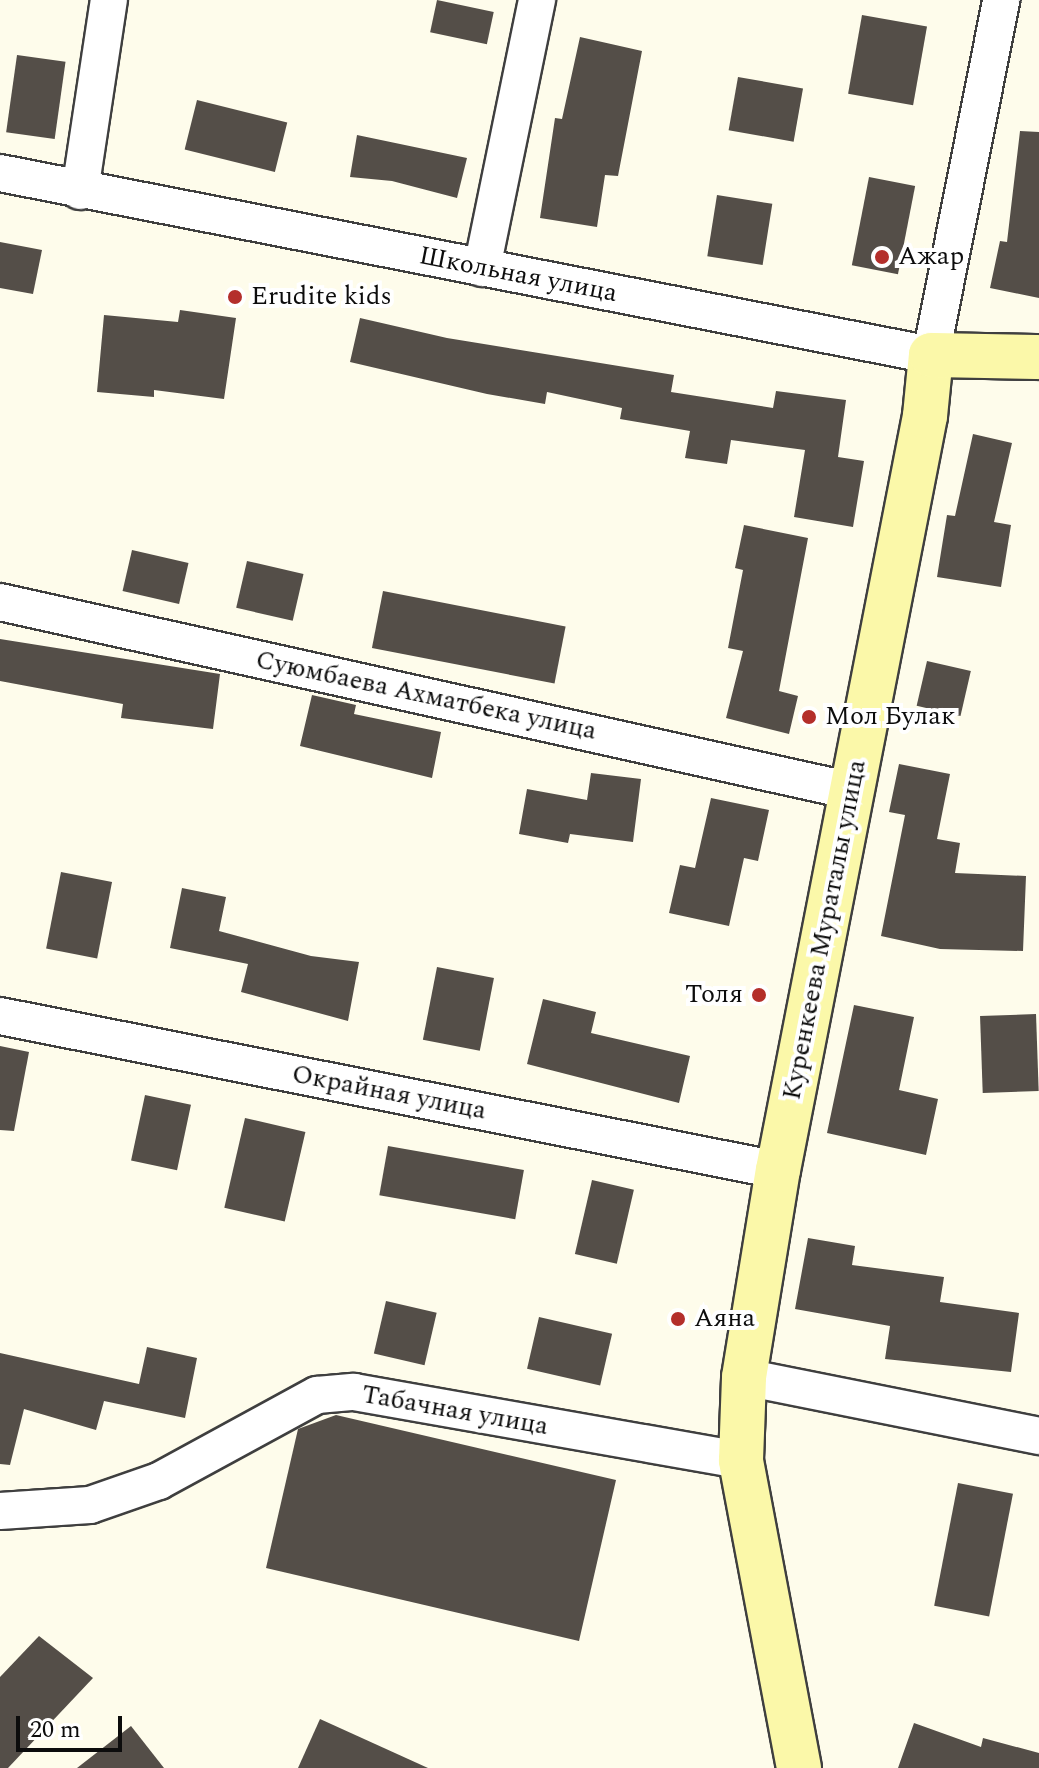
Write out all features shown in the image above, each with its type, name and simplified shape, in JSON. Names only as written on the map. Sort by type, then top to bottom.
[{"type":"street","points":[[80,191],[109,0]]},
{"type":"street","points":[[482,268],[537,0]]},
{"type":"street","name":"Куренкеева Мураталы улица","points":[[799,1768],[741,1460],[744,1377],[778,1170],[925,416],[931,355],[1001,0]]},
{"type":"street","name":"Школьная улица","points":[[0,173],[931,355],[1039,357]]},
{"type":"street","name":"Суюмбаева Ахматбека улица","points":[[0,602],[852,791]]},
{"type":"street","name":"Окрайная улица","points":[[0,1016],[778,1170]]},
{"type":"street","points":[[744,1377],[1039,1436]]},
{"type":"street","name":"Табачная улица","points":[[0,1511],[90,1505],[145,1486],[285,1409],[317,1395],[342,1393],[741,1460]]},
{"type":"building","points":[[437,0],[494,12],[487,44],[430,32]]},
{"type":"building","points":[[862,15],[927,26],[913,105],[848,94]]},
{"type":"building","points":[[580,37],[642,51],[618,176],[605,175],[597,227],[540,218],[555,118],[562,119]]},
{"type":"building","points":[[17,55],[66,62],[55,139],[6,132]]},
{"type":"building","points":[[738,77],[803,88],[794,142],[729,130]]},
{"type":"building","points":[[197,100],[287,122],[275,172],[185,149]]},
{"type":"building","points":[[1020,131],[1039,132],[1039,298],[990,288],[1000,241],[1007,242]]},
{"type":"building","points":[[357,135],[467,158],[457,198],[392,181],[350,177]]},
{"type":"building","points":[[869,177],[915,186],[898,274],[852,265]]},
{"type":"building","points":[[717,195],[772,204],[763,265],[707,256]]},
{"type":"building","points":[[0,242],[42,250],[33,294],[0,288]]},
{"type":"building","points":[[180,310],[236,318],[224,399],[154,390],[154,397],[97,392],[104,315],[178,322]]},
{"type":"building","points":[[360,318],[447,338],[674,375],[671,392],[773,408],[776,391],[846,400],[838,457],[864,461],[853,527],[794,517],[805,450],[731,440],[727,464],[685,458],[690,431],[620,419],[622,408],[547,392],[545,404],[487,394],[350,362]]},
{"type":"building","points":[[973,434],[1012,443],[994,522],[1011,525],[1001,587],[937,577],[947,515],[955,516]]},
{"type":"building","points":[[744,525],[808,538],[779,691],[798,696],[789,734],[726,718],[743,651],[728,648],[743,570],[735,568]]},
{"type":"building","points":[[132,550],[189,563],[179,604],[123,591]]},
{"type":"building","points":[[247,561],[304,574],[293,621],[236,608]]},
{"type":"building","points":[[383,591],[566,626],[555,683],[372,648]]},
{"type":"building","points":[[0,639],[220,674],[213,729],[121,718],[123,704],[0,681]]},
{"type":"building","points":[[927,661],[971,671],[960,716],[917,706]]},
{"type":"building","points":[[312,695],[356,705],[354,714],[441,732],[432,778],[300,746]]},
{"type":"building","points":[[899,764],[950,774],[937,839],[960,843],[955,873],[1026,876],[1023,951],[940,949],[881,936],[905,815],[889,812]]},
{"type":"building","points":[[591,773],[641,779],[633,842],[570,834],[568,843],[519,834],[527,789],[587,800]]},
{"type":"building","points":[[711,798],[769,810],[758,861],[744,858],[729,926],[669,913],[680,865],[695,868]]},
{"type":"building","points":[[61,872],[112,882],[97,958],[46,949]]},
{"type":"building","points":[[182,888],[226,897],[219,931],[311,956],[359,962],[348,1021],[241,992],[248,964],[170,948]]},
{"type":"building","points":[[437,967],[494,978],[480,1051],[423,1040]]},
{"type":"building","points":[[543,999],[596,1012],[591,1033],[690,1056],[679,1103],[527,1064]]},
{"type":"building","points":[[854,1005],[914,1017],[899,1090],[938,1099],[926,1155],[827,1133]]},
{"type":"building","points":[[1036,1014],[1039,1091],[983,1093],[980,1016]]},
{"type":"building","points":[[0,1046],[29,1052],[14,1131],[0,1130]]},
{"type":"building","points":[[145,1095],[191,1105],[177,1170],[131,1161]]},
{"type":"building","points":[[245,1118],[305,1132],[285,1222],[224,1208]]},
{"type":"building","points":[[388,1146],[524,1170],[515,1219],[379,1195]]},
{"type":"building","points":[[592,1180],[634,1190],[617,1264],[575,1254]]},
{"type":"building","points":[[808,1238],[855,1246],[852,1265],[944,1277],[940,1302],[1019,1313],[1011,1372],[885,1359],[890,1326],[795,1309]]},
{"type":"building","points":[[386,1301],[437,1313],[425,1365],[374,1354]]},
{"type":"building","points":[[539,1317],[612,1334],[600,1386],[527,1369]]},
{"type":"building","points":[[147,1347],[197,1358],[185,1418],[104,1401],[96,1430],[24,1409],[10,1465],[0,1464],[0,1353],[139,1384]]},
{"type":"building","points":[[336,1415],[616,1480],[579,1641],[266,1568],[298,1429]]},
{"type":"building","points":[[958,1483],[1013,1494],[989,1616],[934,1606]]},
{"type":"building","points":[[39,1636],[93,1678],[8,1768],[0,1768],[0,1677]]},
{"type":"building","points":[[320,1719],[428,1768],[298,1768]]},
{"type":"building","points":[[914,1723],[981,1747],[983,1738],[1039,1753],[1039,1768],[898,1768]]},
{"type":"building","points":[[131,1726],[164,1768],[77,1768]]},
{"type":"place","name":"Ажар","points":[[882,257]]},
{"type":"place","name":"Erudite kids","points":[[235,297]]},
{"type":"place","name":"Мол Булак","points":[[809,717]]},
{"type":"place","name":"Толя","points":[[759,995]]},
{"type":"place","name":"Аяна","points":[[678,1319]]}]
